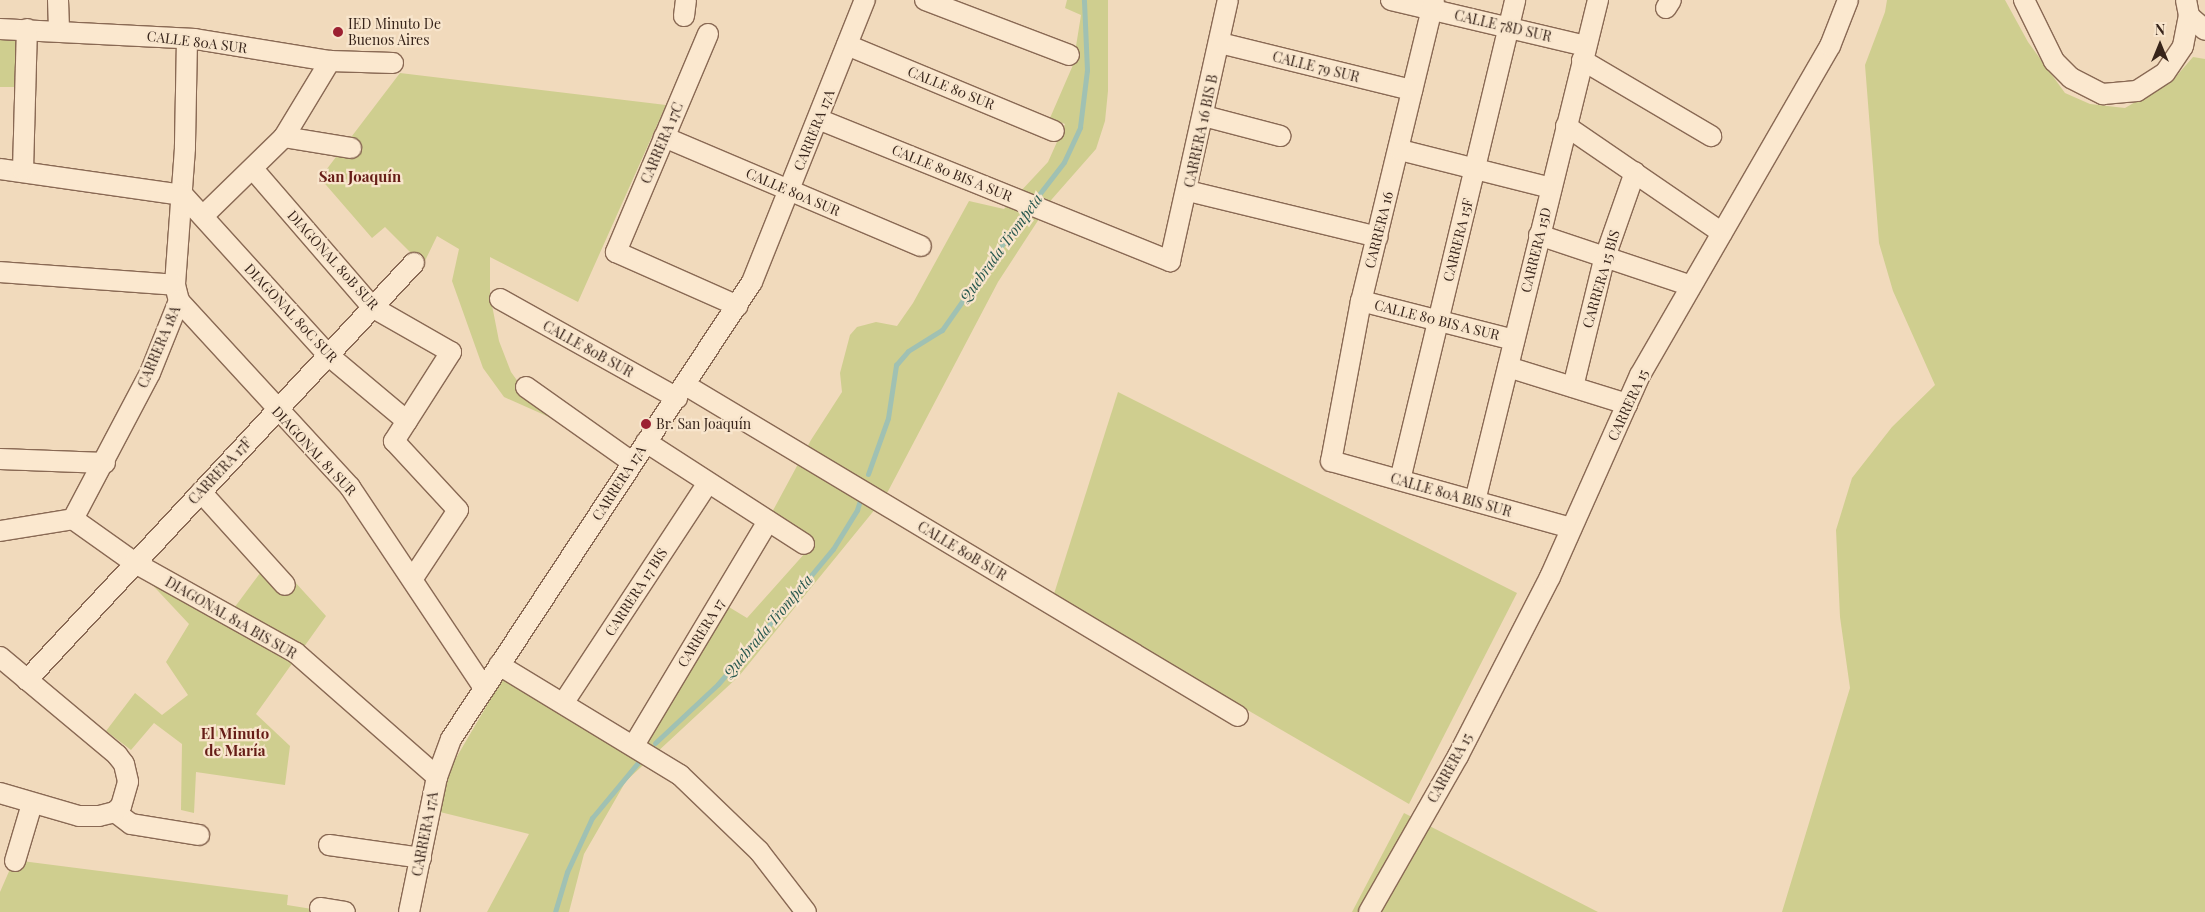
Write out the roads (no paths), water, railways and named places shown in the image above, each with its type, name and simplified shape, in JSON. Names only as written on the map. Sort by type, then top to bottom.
[{"type":"street","points":[[58,0],[59,30]]},
{"type":"street","name":"CARRERA 17A","points":[[409,912],[436,777],[451,739],[632,462],[682,392],[738,306],[760,267],[865,0]]},
{"type":"street","points":[[925,0],[1069,55]]},
{"type":"street","name":"CARRERA 16 BIS B","points":[[1170,261],[1188,191],[1228,0]]},
{"type":"street","name":"CALLE 78D SUR","points":[[1391,0],[1433,5],[1584,53],[1711,136]]},
{"type":"street","name":"CARRERA 15F","points":[[1400,480],[1515,0]]},
{"type":"street","name":"CARRERA 15D","points":[[1475,501],[1598,0]]},
{"type":"street","name":"CARRERA 15","points":[[1369,912],[1423,818],[1537,601],[1627,404],[1691,286],[1830,46],[1848,0]]},
{"type":"street","points":[[2024,0],[2054,61],[2071,78],[2103,94],[2126,94],[2157,81],[2173,64],[2183,46],[2187,8]]},
{"type":"street","name":"CARRERA 16","points":[[1331,461],[1361,301],[1400,150],[1412,90],[1433,5]]},
{"type":"street","points":[[2187,8],[2205,30]]},
{"type":"street","points":[[23,170],[27,28]]},
{"type":"street","name":"CALLE 80A SUR","points":[[0,29],[27,28],[187,38],[330,61],[393,63]]},
{"type":"street","name":"CARRERA 17C","points":[[708,34],[616,252],[738,306]]},
{"type":"street","name":"CARRERA 18A","points":[[73,519],[150,373],[177,293],[183,195],[187,38]]},
{"type":"street","name":"CALLE 79 SUR","points":[[1220,43],[1412,90]]},
{"type":"street","name":"CALLE 80 SUR","points":[[847,45],[1054,131]]},
{"type":"street","points":[[203,216],[284,137],[330,61]]},
{"type":"street","points":[[1204,116],[1280,136]]},
{"type":"street","name":"CALLE 80 BIS A SUR","points":[[818,119],[1170,261]]},
{"type":"street","points":[[1566,126],[1722,233]]},
{"type":"street","points":[[284,137],[351,148]]},
{"type":"street","name":"CALLE 80A SUR","points":[[664,138],[920,246]]},
{"type":"street","points":[[1400,150],[1551,188]]},
{"type":"street","points":[[0,169],[23,170],[183,195]]},
{"type":"street","name":"DIAGONAL 80B SUR","points":[[253,169],[372,308],[451,352],[407,421]]},
{"type":"street","name":"CARRERA 15 BIS","points":[[1573,387],[1604,260],[1635,172]]},
{"type":"street","points":[[1188,191],[1378,237]]},
{"type":"street","name":"DIAGONAL 80C SUR","points":[[183,195],[328,355],[407,421]]},
{"type":"street","points":[[1539,235],[1604,260],[1691,286]]},
{"type":"street","name":"CARRERA 17F","points":[[28,680],[414,263]]},
{"type":"street","points":[[0,272],[177,293]]},
{"type":"street","name":"DIAGONAL 81 SUR","points":[[177,293],[277,410],[350,487],[413,578],[484,688]]},
{"type":"street","name":"CALLE 80B SUR","points":[[500,299],[682,392],[1238,716]]},
{"type":"street","name":"CALLE 80 BIS A SUR","points":[[1361,301],[1514,340]]},
{"type":"street","points":[[1508,367],[1627,404]]},
{"type":"street","points":[[526,387],[632,462]]},
{"type":"street","points":[[407,421],[394,441],[458,510],[413,578]]},
{"type":"street","points":[[646,442],[804,544]]},
{"type":"street","points":[[0,459],[104,463]]},
{"type":"street","name":"CALLE 80A BIS SUR","points":[[1331,461],[1571,528]]},
{"type":"street","name":"CARRERA 17 BIS","points":[[564,702],[708,483]]},
{"type":"street","points":[[201,492],[285,585]]},
{"type":"street","points":[[0,532],[73,519]]},
{"type":"street","name":"DIAGONAL 81A BIS SUR","points":[[73,519],[135,564],[296,653],[436,777]]},
{"type":"street","name":"CARRERA 17","points":[[634,745],[768,521]]},
{"type":"street","points":[[0,657],[124,764],[128,782],[125,798],[115,812]]},
{"type":"street","points":[[499,665],[564,702],[680,774],[760,851],[806,912]]},
{"type":"street","points":[[0,793],[32,804],[80,816],[115,812],[132,824],[199,835]]},
{"type":"street","points":[[15,861],[32,804]]},
{"type":"street","points":[[329,845],[421,858]]},
{"type":"street","points":[[320,908],[345,912]]},
{"type":"waterway","name":"Quebrada Trompeta","points":[[1034,201],[1064,162],[1080,127],[1087,70],[1084,0]]},
{"type":"waterway","name":"Quebrada Trompeta","points":[[868,474],[888,418],[896,365],[908,351],[942,330],[1027,209]]},
{"type":"waterway","name":"Quebrada Trompeta","points":[[655,743],[718,684],[833,549],[857,510],[862,494]]},
{"type":"waterway","name":"Quebrada Trompeta","points":[[555,912],[567,872],[592,818],[641,759]]},
{"type":"place","name":"IED Minuto De Buenos Aires","points":[[338,32]]},
{"type":"place","name":"Br. San Joaquín","points":[[646,424]]},
{"type":"district","name":"San Joaquín","points":[[360,177]]},
{"type":"district","name":"El Minuto de María","points":[[235,742]]}]
